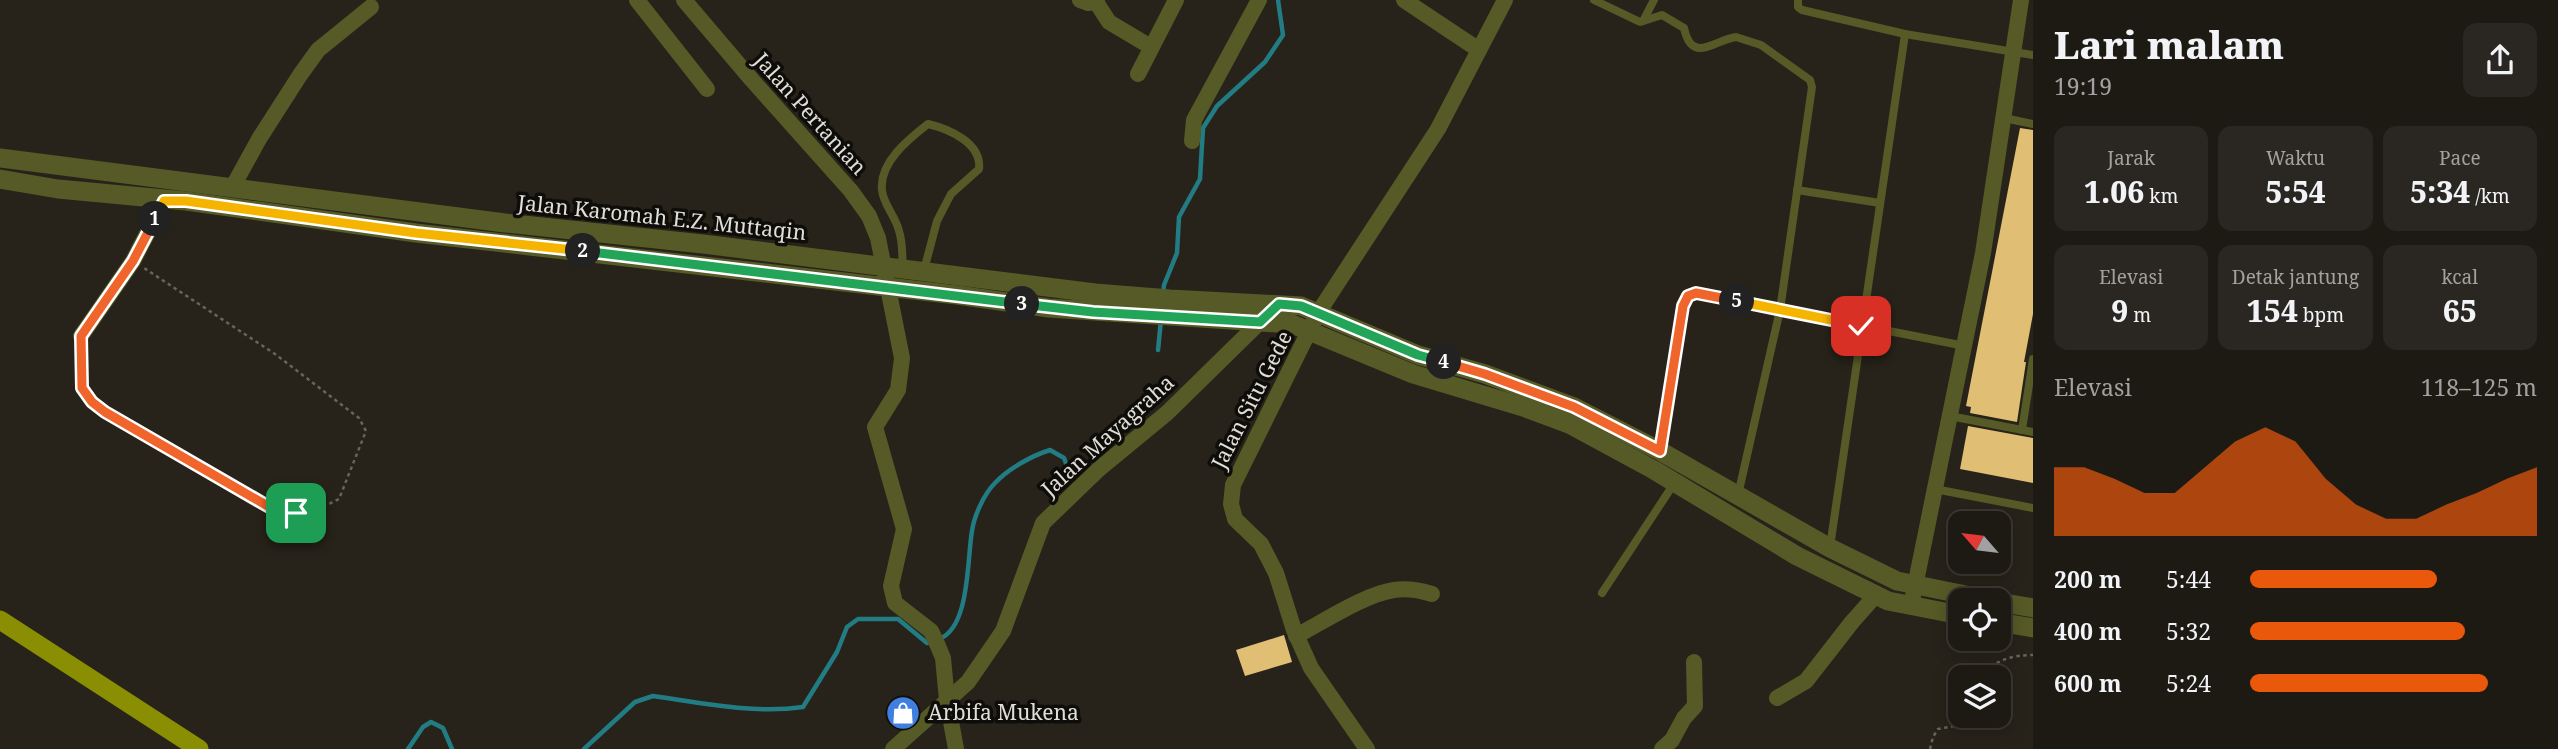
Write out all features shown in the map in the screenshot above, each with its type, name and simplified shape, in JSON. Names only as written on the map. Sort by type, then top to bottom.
[{"type":"main road","points":[[0,620],[199,749]]},
{"type":"street","points":[[637,0],[707,89]]},
{"type":"street","name":"Jalan Pertanian","points":[[684,0],[751,80],[851,191],[869,216],[893,268],[889,287],[902,358],[898,390],[875,427],[904,529],[891,586],[895,603],[935,639],[943,658],[947,699]]},
{"type":"street","points":[[1138,74],[1176,0]]},
{"type":"street","points":[[1192,141],[1194,120],[1259,0]]},
{"type":"street","points":[[1404,0],[1479,50]]},
{"type":"street","name":"Jalan Situ Gede","points":[[1360,746],[1311,668],[1296,636],[1276,573],[1261,544],[1236,519],[1231,504],[1233,485],[1318,313],[1438,129],[1505,0]]},
{"type":"street","points":[[1911,606],[1983,253],[2021,0]]},
{"type":"street","points":[[1091,1],[1109,22],[1151,47]]},
{"type":"street","points":[[232,188],[260,139],[318,50],[371,7]]},
{"type":"street","name":"Jalan Karomah E.Z. Muttaqin","points":[[0,158],[893,268],[1131,305],[1293,324],[1413,374],[1525,408],[1569,425],[1675,482],[1787,550],[1876,596],[1888,601],[1948,613]]},
{"type":"street","name":"Jalan Karomah E.Z. Muttaqin","points":[[0,179],[58,189],[186,201],[408,232],[1049,308],[1131,305]]},
{"type":"street","points":[[81,336],[133,261],[164,201]]},
{"type":"street","points":[[408,232],[409,210]]},
{"type":"street","name":"Jalan Karomah E.Z. Muttaqin","points":[[1169,308],[1279,304],[1301,306],[1418,355],[1485,374],[1574,407],[1660,451],[1830,548],[1896,581],[1948,591]]},
{"type":"street","name":"Jalan Mayagraha","points":[[893,749],[968,682],[1003,631],[1043,523],[1099,469],[1167,413],[1279,304]]},
{"type":"street","points":[[1296,636],[1378,593],[1396,589],[1432,594]]},
{"type":"street","points":[[1777,698],[1806,681],[1876,596]]},
{"type":"street","points":[[2011,604],[2033,608]]},
{"type":"street","points":[[2011,624],[2033,628]]},
{"type":"street","points":[[1662,749],[1672,740],[1682,721],[1695,706],[1695,663]]},
{"type":"street","points":[[947,699],[956,749]]},
{"type":"lane","points":[[1594,0],[1640,22],[1662,15],[1684,28],[1687,43],[1691,46],[1712,47],[1736,37],[1761,46],[1810,80],[1812,86],[1780,310],[1738,496]]},
{"type":"lane","points":[[1643,21],[1654,0]]},
{"type":"lane","points":[[1798,0],[1798,7],[1802,10],[1905,34],[2033,55]]},
{"type":"lane","points":[[1830,548],[1905,34]]},
{"type":"lane","points":[[2004,118],[2033,124]]},
{"type":"lane","points":[[893,268],[900,231],[882,191],[884,174],[888,163],[928,124],[946,128],[974,148],[980,159],[979,169],[951,194],[937,221],[924,273]]},
{"type":"lane","points":[[1797,190],[1880,203]]},
{"type":"lane","points":[[1660,451],[1683,306],[1688,296],[1696,293],[1965,346]]},
{"type":"lane","points":[[2022,430],[2033,359]]},
{"type":"lane","points":[[1950,416],[2033,432]]},
{"type":"lane","points":[[1602,593],[1675,482]]},
{"type":"lane","points":[[1935,489],[2033,508]]},
{"type":"path","points":[[81,336],[82,388],[92,402],[105,412],[271,508],[296,513],[324,507],[340,499],[366,431],[359,418],[275,354],[133,261]]},
{"type":"path","points":[[1994,665],[2013,655],[2033,655]]},
{"type":"path","points":[[1930,749],[1938,729],[1948,727]]},
{"type":"building","points":[[2020,128],[2033,130],[2033,314],[2017,422],[1970,413],[1971,407],[1966,406]]},
{"type":"building","points":[[1968,426],[2033,438],[2033,483],[1960,469]]},
{"type":"building","points":[[1284,635],[1292,662],[1245,676],[1236,650]]},
{"type":"waterway","points":[[1163,294],[1177,253],[1179,217],[1200,179],[1203,128],[1217,106],[1265,62],[1283,35],[1278,0]]},
{"type":"waterway","points":[[1158,350],[1161,320]]},
{"type":"waterway","points":[[939,639],[949,632],[957,621],[962,607],[973,525],[991,488],[1013,468],[1050,450],[1064,458],[1072,470]]},
{"type":"waterway","points":[[584,749],[635,702],[653,696],[747,708],[803,707],[837,652],[847,627],[858,619],[898,619],[927,643],[930,642]]},
{"type":"waterway","points":[[408,749],[423,727],[431,722],[443,728],[452,749]]},
{"type":"place","name":"Arbifa Mukena","points":[[903,713]]},
{"type":"route","points":[[296,513],[271,508],[105,412],[92,402],[82,388],[81,336],[133,261],[164,201],[186,201],[234,210],[416,233],[1049,308],[1260,322],[1279,304],[1301,306],[1418,355],[1485,374],[1574,407],[1660,451],[1683,306],[1688,296],[1696,293],[1861,326]]}]
